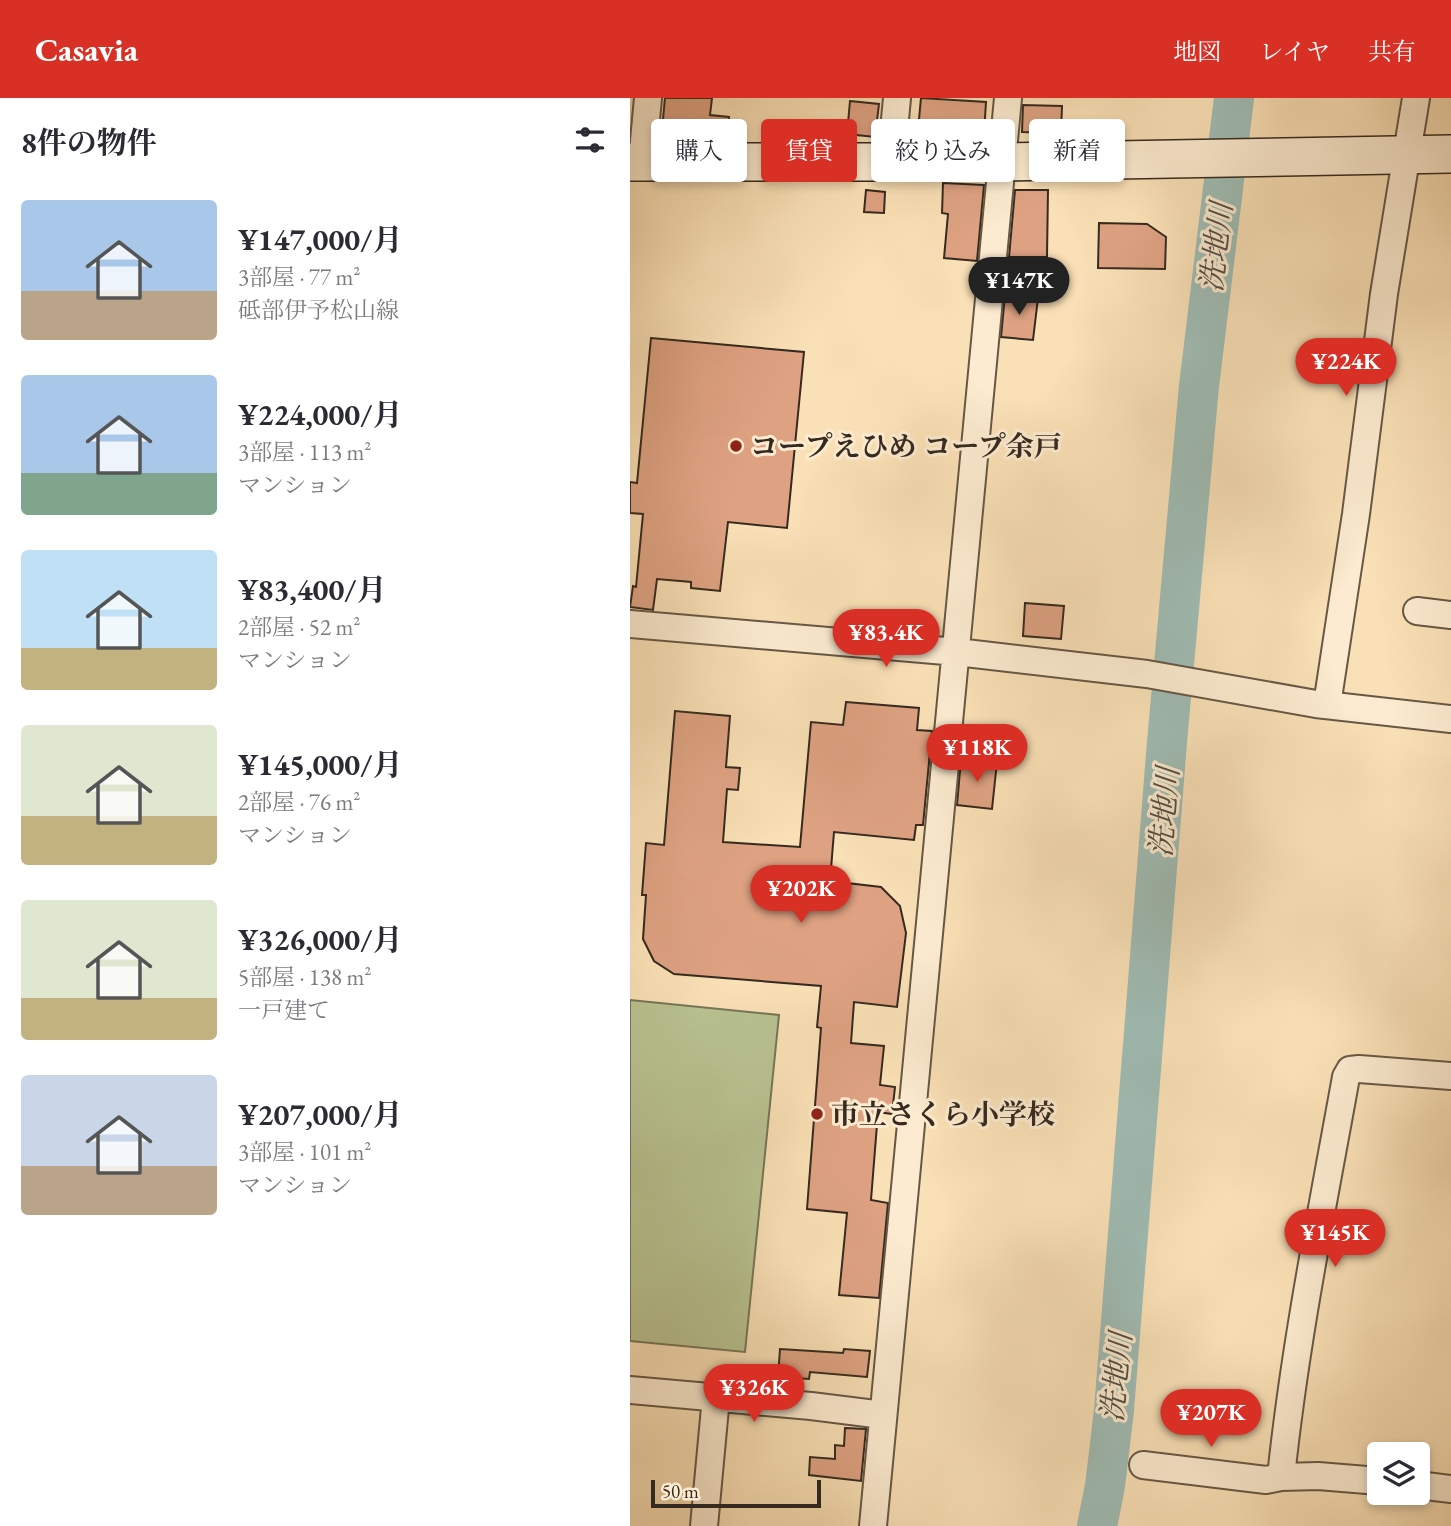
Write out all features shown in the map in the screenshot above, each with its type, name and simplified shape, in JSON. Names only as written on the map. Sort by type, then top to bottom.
[{"type":"main road","points":[[1015,162],[1451,154]]},
{"type":"main road","points":[[636,162],[871,162]]},
{"type":"street","points":[[636,162],[648,98]]},
{"type":"street","points":[[895,119],[897,98]]},
{"type":"street","points":[[1006,119],[1008,98]]},
{"type":"street","points":[[1327,705],[1356,514],[1384,294],[1416,98]]},
{"type":"street","points":[[873,1526],[1000,182]]},
{"type":"street","points":[[1416,611],[1451,615]]},
{"type":"street","points":[[630,624],[957,652],[1201,681],[1327,705],[1451,719]]},
{"type":"street","points":[[1280,1477],[1293,1371],[1346,1077],[1350,1070],[1359,1069],[1451,1076]]},
{"type":"street","points":[[630,1390],[883,1415]]},
{"type":"street","points":[[704,1526],[716,1397]]},
{"type":"street","points":[[1143,1465],[1266,1480],[1318,1476],[1367,1480]]},
{"type":"street","points":[[1430,1486],[1451,1489]]},
{"type":"green space","points":[[630,1000],[779,1015],[745,1352],[630,1341]]},
{"type":"building","points":[[665,98],[712,98],[710,115],[729,117],[729,119],[663,119]]},
{"type":"building","points":[[921,98],[986,102],[985,119],[919,119]]},
{"type":"building","points":[[850,101],[879,104],[877,119],[871,119],[871,137],[857,135],[857,119],[848,119]]},
{"type":"building","points":[[1023,105],[1062,106],[1062,119],[1029,119],[1029,132],[1022,132]]},
{"type":"building","points":[[943,183],[984,185],[977,261],[944,258],[948,214],[942,213]]},
{"type":"building","points":[[866,190],[885,192],[884,213],[864,212]]},
{"type":"building","points":[[1015,190],[1048,190],[1047,257],[1009,257]]},
{"type":"building","points":[[1099,223],[1147,224],[1166,237],[1165,269],[1098,268]]},
{"type":"building","points":[[1005,295],[1038,298],[1033,340],[1001,337]]},
{"type":"building","points":[[651,338],[804,352],[787,528],[728,522],[720,591],[691,588],[691,582],[657,579],[653,610],[630,607],[633,586],[636,587],[643,514],[630,513],[630,482],[637,483]]},
{"type":"building","points":[[1025,603],[1064,606],[1061,639],[1023,636]]},
{"type":"building","points":[[846,702],[919,708],[917,730],[932,731],[923,825],[916,825],[914,840],[834,832],[830,881],[881,887],[900,906],[906,933],[897,1007],[854,1002],[851,1043],[884,1046],[880,1085],[895,1087],[892,1114],[878,1112],[871,1200],[888,1203],[879,1298],[839,1295],[847,1213],[807,1209],[821,1028],[817,1027],[821,986],[674,974],[654,961],[643,939],[646,895],[642,895],[646,843],[664,845],[675,711],[730,716],[726,767],[740,768],[738,790],[727,789],[723,842],[800,847],[811,722],[843,725]]},
{"type":"building","points":[[961,759],[997,762],[992,809],[957,805]]},
{"type":"building","points":[[780,1349],[843,1353],[844,1349],[870,1351],[867,1377],[810,1372],[809,1379],[778,1377]]},
{"type":"building","points":[[845,1428],[866,1429],[861,1481],[809,1475],[810,1457],[835,1459],[835,1445],[844,1446]]},
{"type":"waterway","name":"洗地川","points":[[1097,1526],[1105,1486],[1114,1410],[1167,742],[1199,386],[1234,98]]},
{"type":"place","name":"コープえひめ コープ余戸","points":[[736,446]]},
{"type":"place","name":"市立さくら小学校","points":[[817,1114]]}]
